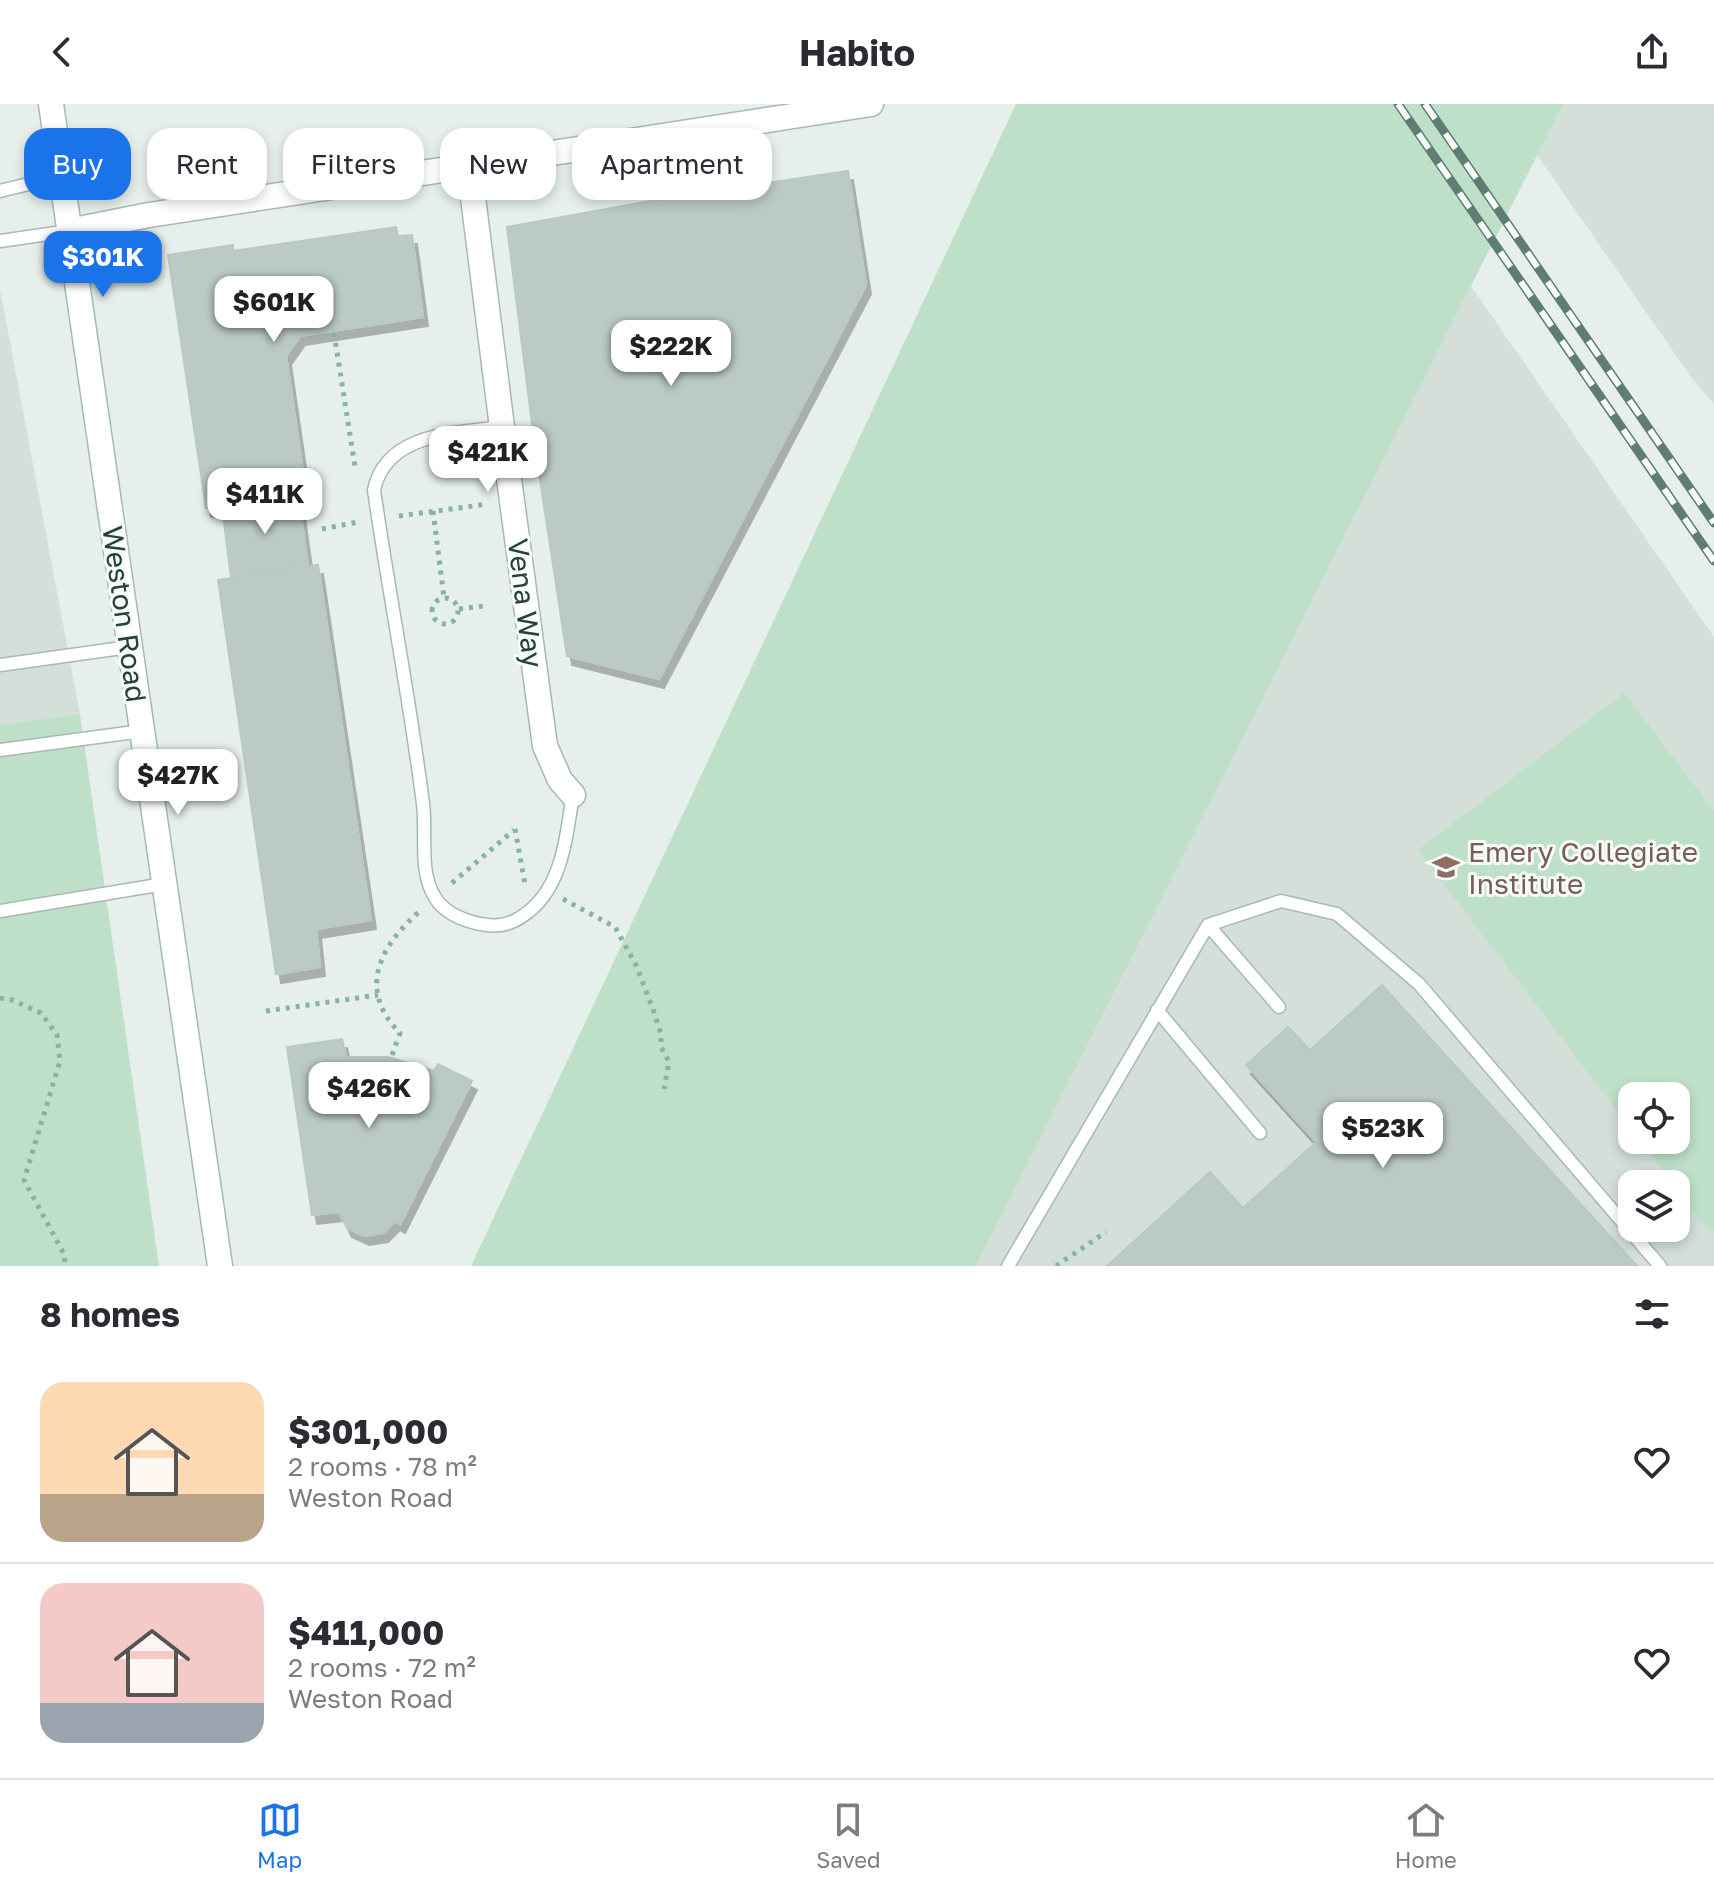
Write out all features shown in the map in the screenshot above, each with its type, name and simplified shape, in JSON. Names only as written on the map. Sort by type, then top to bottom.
[{"type":"street","name":"Weston Road","points":[[51,104],[54,128]]},
{"type":"street","points":[[556,153],[871,104]]},
{"type":"street","points":[[69,231],[149,215],[440,170]]},
{"type":"street","name":"Weston Road","points":[[64,200],[220,1266]]},
{"type":"street","name":"Vena Way","points":[[473,200],[545,746],[560,780],[573,795]]},
{"type":"lane","points":[[0,191],[24,185]]},
{"type":"lane","points":[[0,241],[69,231]]},
{"type":"lane","points":[[502,427],[420,440],[407,446],[382,468],[374,490],[423,806],[425,867],[435,898],[448,911],[488,925],[508,924],[530,911],[550,890],[556,875],[573,795]]},
{"type":"lane","points":[[0,665],[129,647]]},
{"type":"lane","points":[[0,750],[142,731]]},
{"type":"lane","points":[[0,911],[164,884]]},
{"type":"lane","points":[[1008,1266],[1208,925],[1281,901],[1337,914],[1419,984],[1660,1266]]},
{"type":"lane","points":[[1208,925],[1279,1007]]},
{"type":"lane","points":[[1157,1010],[1260,1133]]},
{"type":"path","points":[[334,333],[355,467]]},
{"type":"path","points":[[322,529],[513,500]]},
{"type":"path","points":[[433,511],[444,598]]},
{"type":"path","points":[[444,598],[452,599],[459,609],[454,621],[446,624],[437,622],[432,610],[436,602],[444,598]]},
{"type":"path","points":[[459,609],[484,606]]},
{"type":"path","points":[[392,1055],[400,1033],[386,1015],[378,995],[379,972],[386,947],[401,928],[515,829]]},
{"type":"path","points":[[598,917],[615,927],[646,988],[661,1034],[661,1047],[669,1062],[664,1089]]},
{"type":"path","points":[[266,1011],[378,995]]},
{"type":"path","points":[[0,998],[41,1013],[57,1035],[60,1061],[24,1180],[65,1256],[64,1266]]},
{"type":"path","points":[[1056,1266],[1106,1232]]},
{"type":"shaded area","points":[[1563,104],[1714,104],[1714,404],[1691,377],[1537,155]]},
{"type":"shaded area","name":"Emery Collegiate Institute","points":[[1471,286],[1714,637],[1714,1266],[976,1266]]},
{"type":"shaded area","points":[[0,289],[80,714],[0,725]]},
{"type":"green space","points":[[1016,104],[1563,104],[976,1266],[471,1266]]},
{"type":"green space","points":[[1624,693],[1714,811],[1714,1231],[1711,1233],[1690,1206],[1690,1170],[1662,1170],[1650,1154],[1690,1154],[1690,1082],[1618,1082],[1618,1112],[1418,850]]},
{"type":"green space","points":[[80,714],[159,1266],[0,1266],[0,725]]},
{"type":"building","points":[[848,171],[866,285],[659,679],[567,656],[535,447],[507,227],[656,200],[772,200],[772,182]]},
{"type":"building","points":[[396,227],[398,236],[412,235],[423,317],[300,336],[286,356],[306,493],[206,508],[168,255],[233,245],[233,251]]},
{"type":"building","points":[[298,494],[308,566],[231,578],[222,506]]},
{"type":"building","points":[[318,565],[371,920],[316,929],[320,967],[276,974],[218,580]]},
{"type":"building","points":[[1382,985],[1637,1266],[1107,1266],[1210,1172],[1243,1208],[1316,1142],[1246,1065],[1288,1027],[1310,1050]]},
{"type":"building","points":[[342,1039],[346,1057],[388,1057],[434,1071],[438,1064],[472,1081],[400,1224],[395,1221],[383,1233],[364,1236],[347,1228],[339,1212],[312,1215],[287,1047]]},
{"type":"railway","points":[[1398,104],[1714,561]]},
{"type":"railway","points":[[1425,104],[1714,523]]},
{"type":"place","name":"Emery Collegiate Institute","points":[[1446,867]]}]
